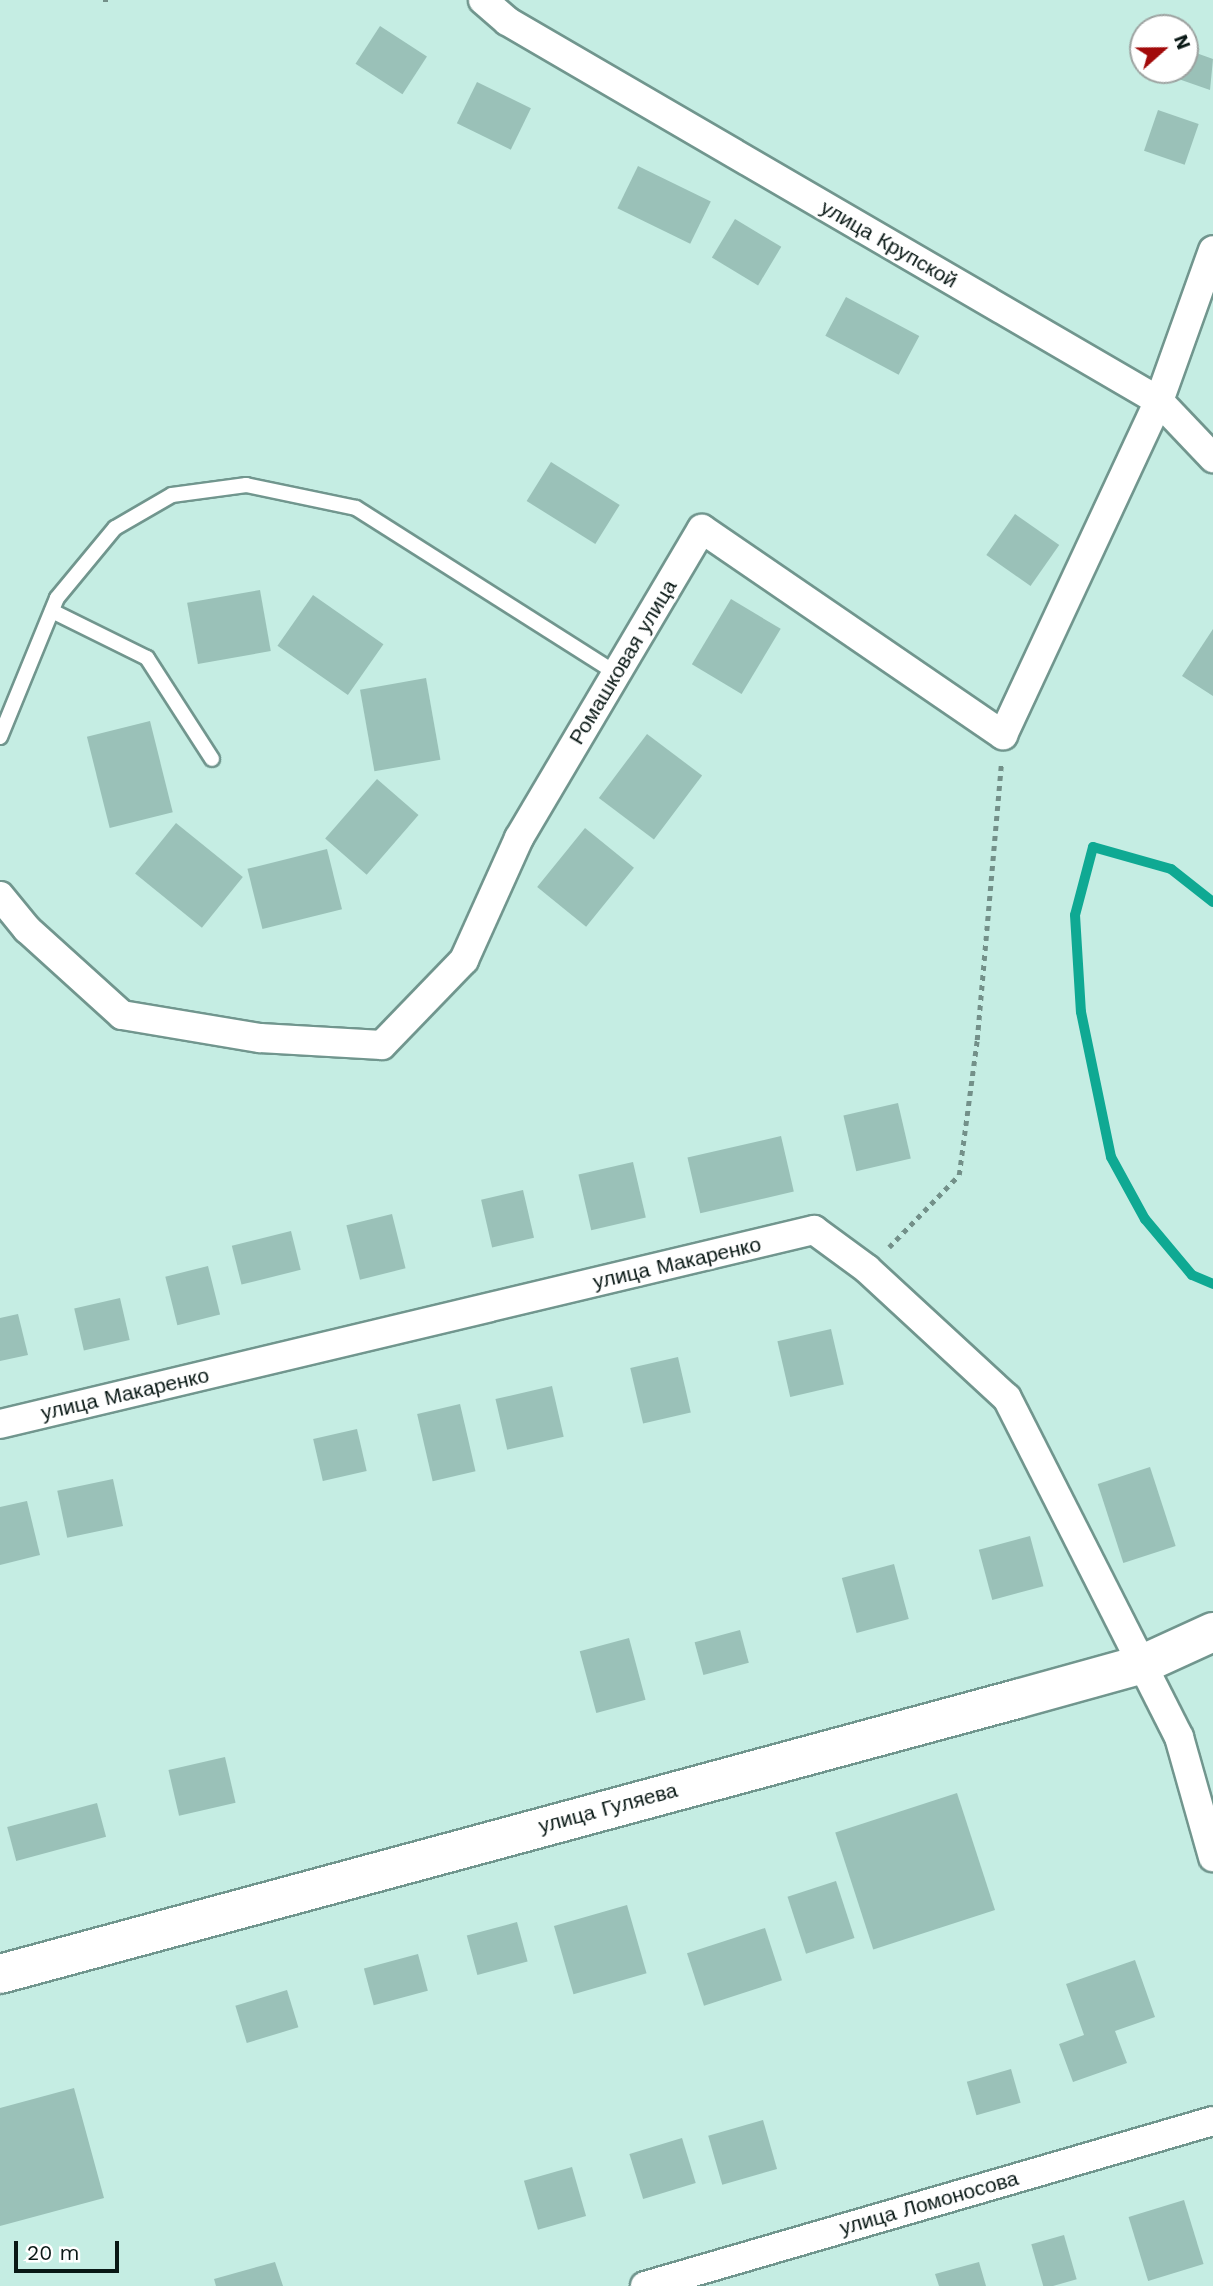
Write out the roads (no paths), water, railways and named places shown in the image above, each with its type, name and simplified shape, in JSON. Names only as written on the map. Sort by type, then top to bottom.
[{"type":"main road","name":"улица Гуляева","points":[[0,1974],[1143,1664],[1213,1632]]},
{"type":"street","name":"улица Крупской","points":[[483,0],[507,21],[1159,401],[1213,458]]},
{"type":"street","points":[[1159,401],[1213,250]]},
{"type":"street","name":"Ромашковая улица","points":[[0,896],[27,929],[122,1015],[260,1038],[382,1045],[464,960],[519,838],[702,529],[1003,736],[1159,401]]},
{"type":"street","name":"улица Макаренко","points":[[0,1424],[814,1230],[867,1269],[1007,1398],[1179,1737],[1213,1857]]},
{"type":"street","name":"улица Ломоносова","points":[[645,2286],[1213,2120]]},
{"type":"lane","points":[[0,737],[52,611],[115,528],[172,495],[246,485],[356,508],[616,673]]},
{"type":"lane","points":[[52,611],[147,658],[212,759]]},
{"type":"waterway","points":[[1213,902],[1171,869],[1093,847],[1075,915],[1081,1012],[1111,1157],[1145,1219],[1192,1275],[1213,1284]]}]
